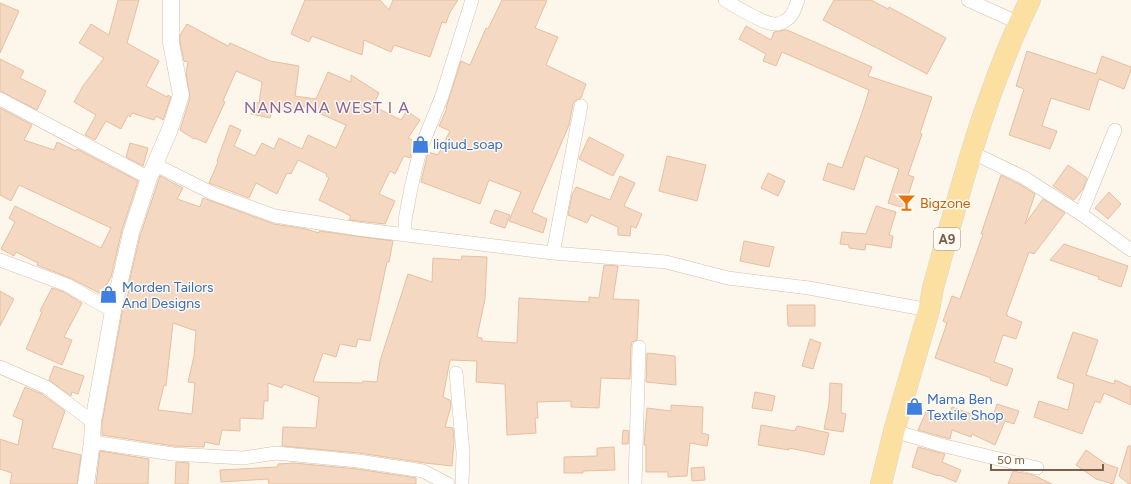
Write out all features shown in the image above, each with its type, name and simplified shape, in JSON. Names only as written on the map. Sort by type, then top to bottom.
[{"type":"main road","name":"A9","points":[[881,484],[894,431],[929,310],[933,288],[971,152],[996,78],[1030,0]]},
{"type":"street","points":[[86,484],[92,442],[93,422],[114,311],[131,233],[152,172],[170,129],[181,95],[171,43],[171,0]]},
{"type":"street","points":[[405,235],[411,188],[420,150],[442,96],[472,0]]},
{"type":"street","points":[[725,0],[761,20],[775,24],[782,22],[791,16],[798,0]]},
{"type":"street","points":[[968,0],[1019,23]]},
{"type":"street","points":[[0,99],[152,172],[275,216],[358,229],[553,253],[666,262],[728,278],[810,288],[929,310]]},
{"type":"street","points":[[553,253],[581,106]]},
{"type":"street","points":[[1081,214],[1116,130]]},
{"type":"street","points":[[971,152],[1023,177],[1081,214],[1131,250]]},
{"type":"street","points":[[0,260],[67,285],[114,311]]},
{"type":"street","points":[[635,484],[639,347]]},
{"type":"street","points":[[0,367],[46,387],[93,422]]},
{"type":"street","points":[[456,373],[463,453],[462,484]]},
{"type":"street","points":[[894,431],[941,445],[1037,468]]},
{"type":"street","points":[[92,442],[173,454],[243,458],[276,453],[358,461],[423,471],[448,484]]},
{"type":"building","points":[[118,0],[139,0],[127,43],[159,61],[146,86],[167,97],[168,95],[171,97],[163,120],[156,116],[154,120],[132,113],[130,117],[128,115],[121,129],[106,121],[95,140],[85,135],[96,115],[74,102],[83,86],[104,58],[79,43],[91,24],[109,35]]},
{"type":"building","points":[[305,0],[380,0],[389,10],[393,0],[458,0],[450,12],[446,23],[442,22],[430,57],[394,45],[391,52],[364,40],[362,55],[312,36],[309,42],[291,34]]},
{"type":"building","points":[[502,0],[547,0],[535,28],[558,37],[546,65],[586,84],[581,98],[573,104],[569,125],[532,212],[547,219],[543,233],[509,221],[521,192],[489,180],[480,204],[421,182],[428,152],[438,155],[450,131],[439,126],[447,108],[461,61],[470,65],[486,28],[488,29]]},
{"type":"building","points":[[834,0],[871,0],[888,9],[889,7],[946,38],[927,74],[823,20]]},
{"type":"building","points":[[0,3],[19,11],[0,53]]},
{"type":"building","points":[[187,24],[228,46],[230,43],[270,61],[299,66],[295,96],[316,99],[328,72],[351,82],[351,75],[379,93],[373,106],[401,120],[407,111],[420,120],[408,138],[414,141],[410,158],[404,156],[395,174],[390,171],[379,194],[395,201],[385,224],[349,220],[351,216],[319,200],[329,178],[326,176],[327,174],[298,160],[291,174],[287,173],[277,194],[256,183],[249,198],[209,183],[218,162],[217,161],[230,125],[241,130],[234,146],[255,156],[262,143],[274,149],[279,138],[302,149],[308,135],[336,148],[346,125],[298,104],[297,112],[272,109],[270,118],[251,114],[254,102],[259,103],[262,82],[236,71],[223,101],[225,102],[206,143],[195,138],[194,139],[180,130],[190,98],[186,73],[188,62],[184,61],[180,42],[180,35]]},
{"type":"building","points":[[746,26],[771,40],[774,32],[787,30],[872,67],[868,76],[932,97],[920,133],[922,134],[908,175],[914,177],[904,208],[888,203],[899,169],[865,156],[854,190],[823,180],[828,163],[842,168],[869,90],[782,52],[776,66],[763,61],[766,54],[739,39]]},
{"type":"building","points":[[1027,51],[1096,74],[1102,56],[1131,67],[1131,70],[1124,89],[1099,79],[1089,110],[1051,98],[1042,126],[1057,131],[1050,149],[1009,135],[1024,89],[1016,86]]},
{"type":"building","points":[[0,59],[24,71],[20,78],[46,91],[37,110],[0,91]]},
{"type":"building","points":[[0,108],[32,125],[24,140],[54,150],[57,142],[76,151],[77,149],[138,181],[122,230],[111,277],[101,294],[70,278],[37,265],[38,263],[16,252],[14,256],[1,249],[15,222],[9,218],[15,206],[101,248],[111,228],[19,185],[11,201],[0,195]]},
{"type":"building","points":[[589,137],[624,155],[613,176],[579,159]]},
{"type":"building","points":[[130,143],[148,148],[143,166],[126,157]]},
{"type":"building","points":[[667,156],[706,165],[697,201],[659,191]]},
{"type":"building","points":[[1068,165],[1087,178],[1083,189],[1074,200],[1053,186]]},
{"type":"building","points":[[768,173],[785,181],[778,196],[761,188]]},
{"type":"building","points":[[1001,175],[1035,194],[1025,224],[1043,199],[1065,213],[1034,254],[1029,252],[1006,315],[1022,322],[1016,339],[1003,335],[994,362],[1013,369],[1007,386],[990,380],[991,378],[935,358],[947,323],[943,321],[952,296],[960,299],[983,234],[981,234]]},
{"type":"building","points":[[160,176],[183,188],[177,199],[200,207],[203,198],[274,224],[306,229],[319,233],[319,231],[393,241],[370,341],[358,339],[356,347],[340,344],[336,357],[323,353],[313,382],[377,382],[380,361],[408,274],[432,282],[433,258],[461,260],[462,256],[487,257],[485,299],[477,337],[482,338],[482,341],[517,343],[519,298],[589,302],[589,297],[599,298],[604,265],[618,266],[613,299],[639,300],[637,340],[632,342],[631,347],[630,379],[601,378],[599,408],[571,407],[571,401],[537,402],[538,418],[535,418],[536,433],[507,435],[505,384],[476,382],[477,361],[450,360],[443,397],[450,400],[451,406],[445,427],[453,428],[454,441],[452,466],[359,453],[282,446],[283,427],[316,428],[319,397],[284,384],[282,388],[268,383],[268,401],[264,401],[263,419],[240,418],[240,431],[222,430],[219,445],[205,442],[204,447],[174,446],[102,435],[102,423],[122,313],[131,284],[129,283],[140,236]],"holes":[[[173,323],[196,331],[194,356],[188,382],[195,383],[192,414],[158,410],[164,385],[166,386]]]},
{"type":"building","points":[[620,176],[635,183],[624,206],[642,214],[636,228],[631,226],[630,236],[618,235],[618,227],[591,215],[587,223],[568,215],[572,195],[576,187],[610,200]]},
{"type":"building","points":[[1109,192],[1121,204],[1108,219],[1095,208]]},
{"type":"building","points":[[876,206],[896,212],[889,235],[893,236],[891,248],[866,244],[865,250],[849,248],[849,245],[840,244],[842,232],[866,234]]},
{"type":"building","points":[[495,210],[510,215],[505,228],[490,223]]},
{"type":"building","points":[[744,241],[774,247],[769,267],[740,261]]},
{"type":"building","points":[[1064,244],[1128,266],[1121,287],[1098,279],[1099,277],[1050,260]]},
{"type":"building","points":[[52,288],[64,292],[82,303],[64,337],[72,340],[62,365],[26,349],[42,312],[40,311]]},
{"type":"building","points":[[0,291],[14,299],[0,326]]},
{"type":"building","points":[[787,305],[815,305],[815,326],[788,326]]},
{"type":"building","points":[[1073,332],[1098,340],[1086,375],[1114,384],[1115,380],[1131,387],[1131,405],[1104,393],[1100,403],[1095,401],[1082,434],[1034,417],[1039,401],[1068,410],[1074,384],[1057,378]]},
{"type":"building","points":[[810,339],[821,343],[813,369],[802,366]]},
{"type":"building","points":[[647,353],[675,356],[676,385],[646,382]]},
{"type":"building","points":[[54,366],[84,376],[78,394],[72,392],[71,396],[49,380]]},
{"type":"building","points":[[830,383],[842,384],[841,413],[846,414],[843,432],[824,429],[829,404]]},
{"type":"building","points":[[25,387],[42,394],[65,411],[52,448],[81,455],[77,484],[10,484],[12,473],[0,469],[0,439],[18,445],[23,420],[13,416]]},
{"type":"building","points":[[755,392],[775,396],[772,411],[752,408]]},
{"type":"building","points":[[997,404],[1019,411],[1014,424],[1005,421],[995,445],[972,434],[971,437],[952,430],[950,439],[918,430],[926,412],[945,421],[952,407],[985,419],[986,417],[992,420]]},
{"type":"building","points":[[671,405],[703,407],[702,433],[709,435],[707,446],[690,443],[687,476],[668,477],[668,472],[646,472],[646,445],[644,445],[647,408],[671,411]]},
{"type":"building","points":[[761,425],[795,431],[797,426],[829,433],[824,455],[789,448],[789,450],[758,445]]},
{"type":"building","points":[[623,430],[629,431],[628,444],[622,444]]},
{"type":"building","points":[[1128,446],[1131,446],[1131,484],[1119,476]]},
{"type":"building","points":[[614,447],[615,470],[564,473],[564,457],[597,456],[597,448]]},
{"type":"building","points":[[918,447],[945,454],[942,462],[961,470],[956,482],[912,467]]},
{"type":"building","points":[[1086,450],[1106,464],[1118,468],[1113,484],[1096,479],[1076,465]]},
{"type":"building","points":[[100,451],[149,459],[148,484],[96,484]]},
{"type":"building","points":[[176,462],[189,463],[188,484],[175,484]]},
{"type":"building","points":[[294,463],[357,469],[416,478],[416,484],[269,484],[268,479],[221,482],[220,470],[278,467],[278,464]]},
{"type":"building","points":[[704,467],[705,480],[692,481],[691,468]]},
{"type":"building","points":[[1013,471],[1033,475],[1052,484],[1008,484]]},
{"type":"place","name":"liqiud_soap","points":[[420,144]]},
{"type":"place","name":"Bigzone","points":[[907,203]]},
{"type":"place","name":"Morden Tailors And Designs","points":[[109,295]]},
{"type":"place","name":"Mama Ben Textile Shop","points":[[914,407]]},
{"type":"district","name":"NANSANA WEST I A","points":[[327,107]]}]
